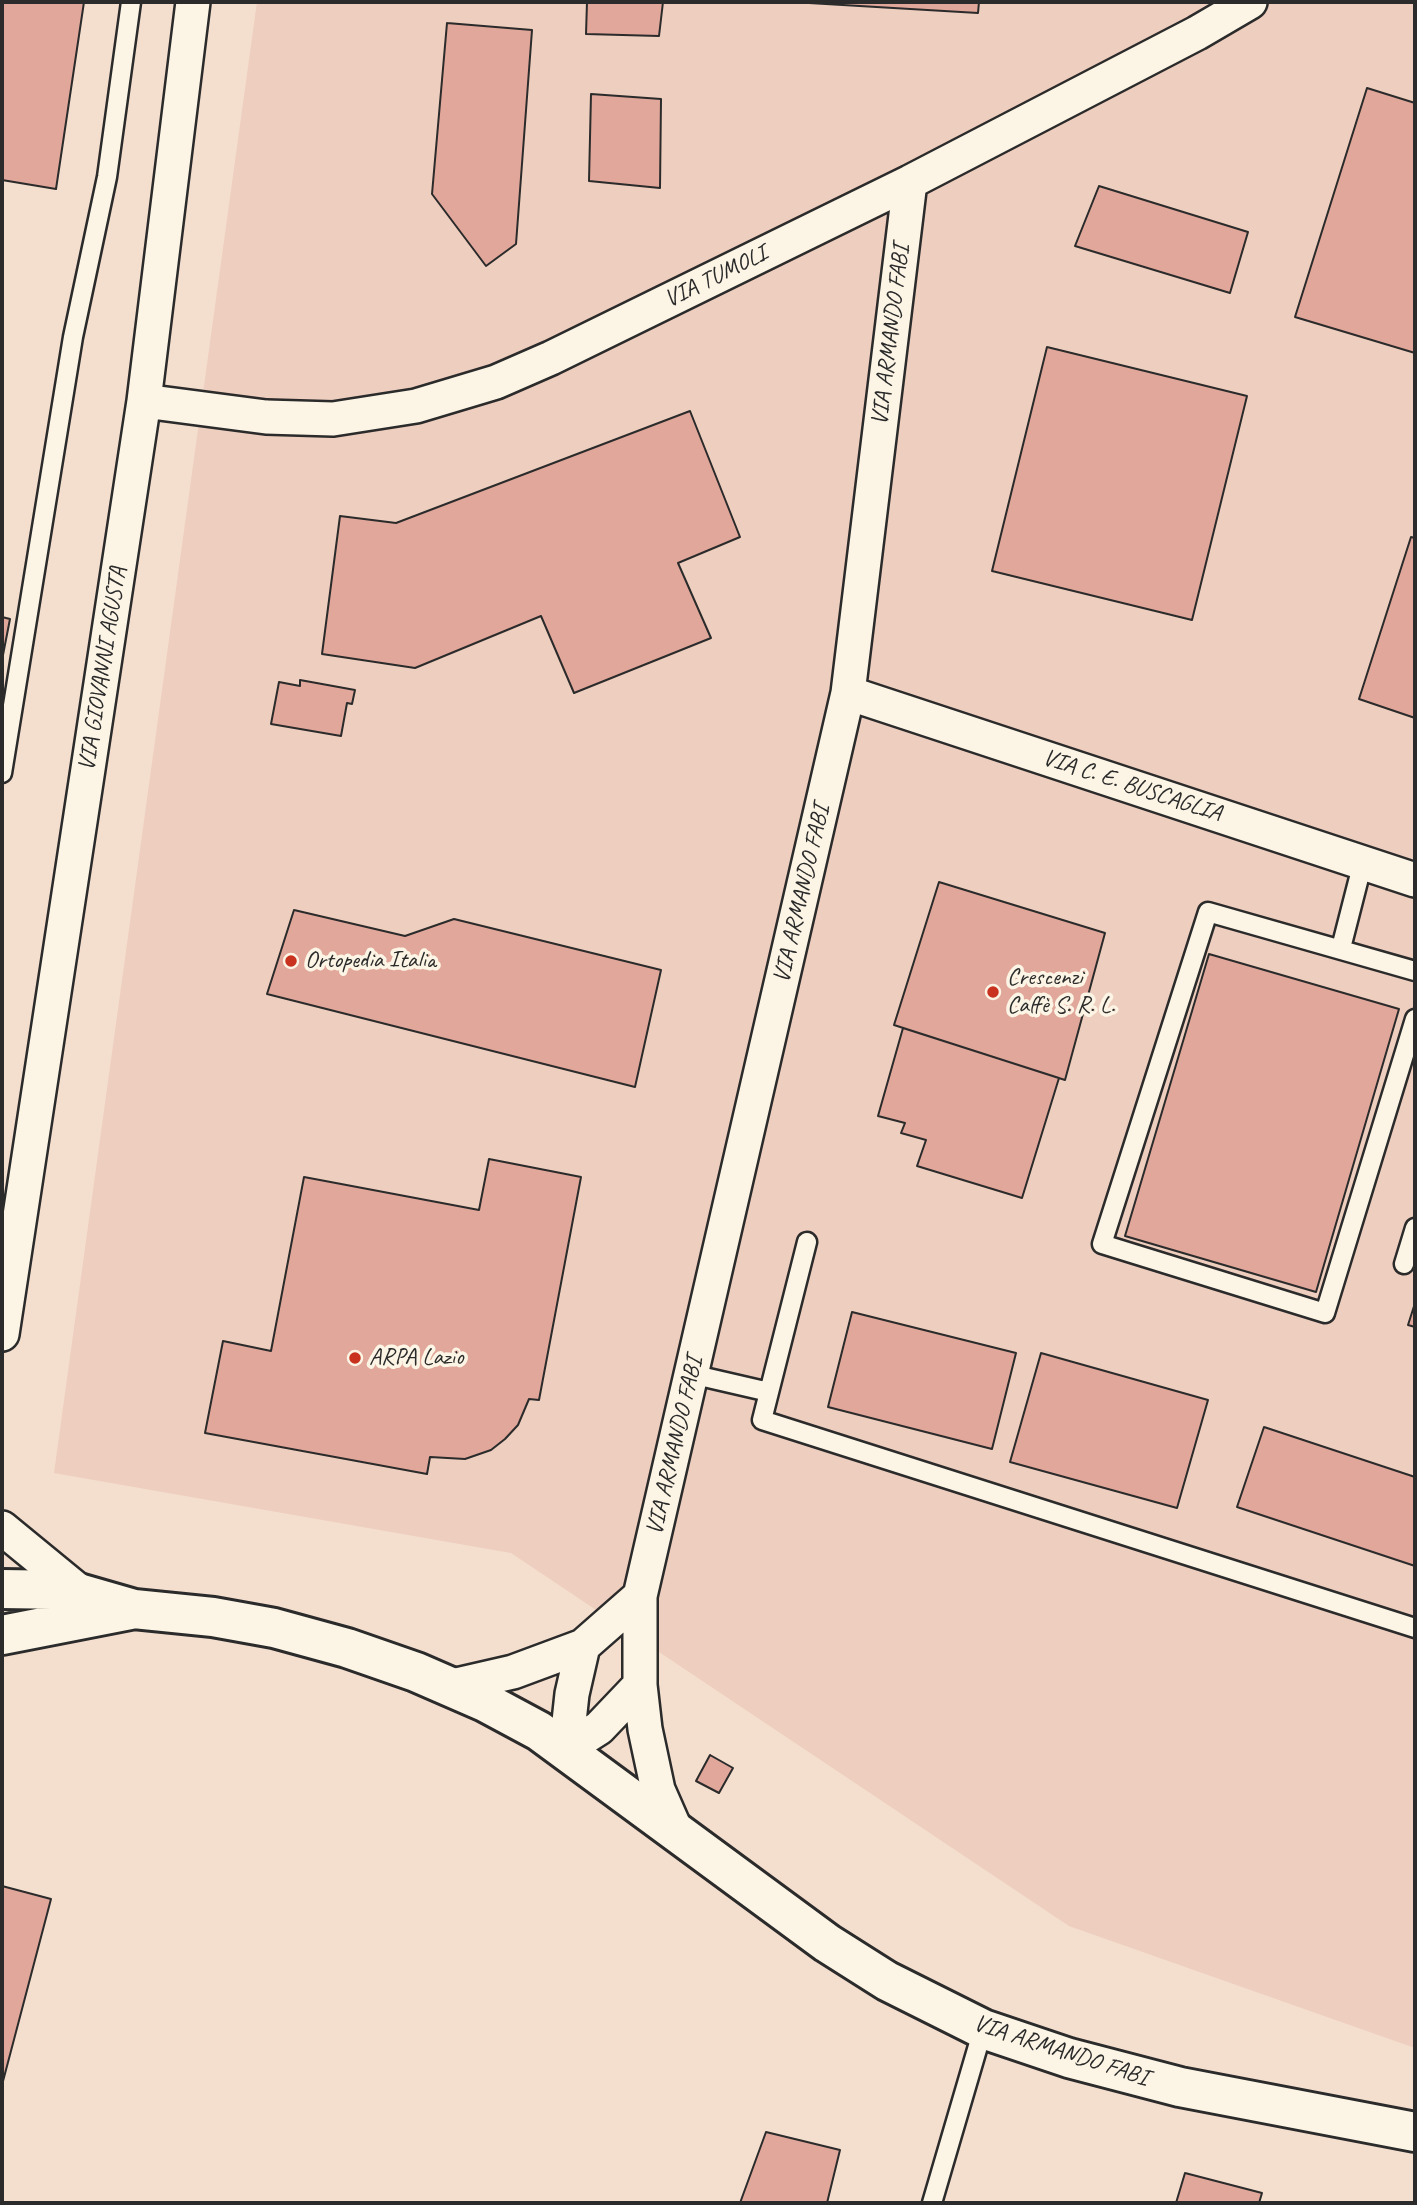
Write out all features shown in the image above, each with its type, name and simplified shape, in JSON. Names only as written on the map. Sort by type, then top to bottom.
[{"type":"street","name":"VIA GIOVANNI AGUSTA","points":[[2,1334],[144,401],[193,2]]},
{"type":"street","name":"VIA TUMOLI","points":[[144,401],[266,417],[333,419],[390,412],[442,400],[496,382],[551,358],[910,182],[1197,33],[1250,2]]},
{"type":"street","name":"VIA ARMANDO FABI","points":[[676,1831],[658,1790],[649,1757],[640,1685],[640,1596],[848,693],[910,182]]},
{"type":"street","name":"VIA C. E. BUSCAGLIA","points":[[848,693],[1415,880]]},
{"type":"street","points":[[2,1528],[79,1592]]},
{"type":"street","points":[[2,1589],[38,1588],[79,1592],[134,1609]]},
{"type":"street","points":[[452,1686],[513,1672],[583,1646],[640,1596]]},
{"type":"street","name":"VIA ARMANDO FABI","points":[[134,1609],[213,1617],[274,1628],[377,1657],[452,1686],[516,1718],[566,1749],[851,1959],[983,2029],[1069,2058],[1156,2081],[1415,2132]]},
{"type":"street","points":[[2,1635],[134,1609]]},
{"type":"street","points":[[566,1749],[572,1694],[583,1646]]},
{"type":"street","points":[[566,1749],[599,1728],[640,1685]]},
{"type":"lane","points":[[2,774],[73,337],[107,177],[131,2]]},
{"type":"lane","points":[[1341,948],[1363,862]]},
{"type":"lane","points":[[1415,971],[1208,912],[1102,1244],[1325,1313],[1415,1019]]},
{"type":"lane","points":[[1404,1264],[1415,1228]]},
{"type":"lane","points":[[807,1242],[762,1420],[1415,1628]]},
{"type":"lane","points":[[691,1374],[769,1392]]},
{"type":"lane","points":[[932,2203],[983,2029]]},
{"type":"shaded area","points":[[257,2],[1415,2],[1415,2048],[1069,1926],[511,1553],[54,1473]]},
{"type":"building","points":[[2,2],[84,2],[56,189],[2,180]]},
{"type":"building","points":[[587,2],[663,2],[659,36],[586,34]]},
{"type":"building","points":[[792,2],[979,2],[978,13]]},
{"type":"building","points":[[447,23],[532,30],[516,244],[486,266],[432,194]]},
{"type":"building","points":[[1367,88],[1415,103],[1415,353],[1295,317]]},
{"type":"building","points":[[591,94],[661,99],[660,188],[589,181]]},
{"type":"building","points":[[1099,186],[1248,232],[1230,293],[1075,246]]},
{"type":"building","points":[[1047,347],[1247,396],[1192,620],[992,571]]},
{"type":"building","points":[[690,411],[740,537],[678,563],[711,638],[574,693],[541,616],[415,668],[322,654],[340,516],[396,523]]},
{"type":"building","points":[[1411,537],[1415,538],[1415,718],[1359,699]]},
{"type":"building","points":[[2,617],[10,619],[2,660]]},
{"type":"building","points":[[300,680],[355,690],[352,704],[347,703],[341,736],[271,724],[279,682],[300,686]]},
{"type":"building","points":[[939,882],[1105,933],[1065,1080],[894,1025]]},
{"type":"building","points":[[294,910],[405,936],[454,919],[661,970],[635,1087],[267,994]]},
{"type":"building","points":[[1209,954],[1399,1009],[1316,1292],[1125,1236]]},
{"type":"building","points":[[903,1028],[1059,1078],[1022,1198],[917,1166],[926,1140],[901,1133],[905,1123],[878,1116]]},
{"type":"building","points":[[489,1159],[581,1177],[539,1400],[529,1399],[518,1425],[505,1439],[491,1450],[465,1459],[430,1457],[427,1474],[205,1433],[223,1341],[271,1351],[304,1177],[479,1210]]},
{"type":"building","points":[[1415,1303],[1415,1327],[1408,1325]]},
{"type":"building","points":[[852,1312],[1016,1353],[992,1449],[828,1407]]},
{"type":"building","points":[[1041,1353],[1208,1400],[1177,1508],[1010,1462]]},
{"type":"building","points":[[1264,1427],[1415,1477],[1415,1566],[1237,1507]]},
{"type":"building","points":[[710,1755],[733,1768],[719,1793],[696,1781]]},
{"type":"building","points":[[2,1886],[51,1899],[2,2085]]},
{"type":"building","points":[[766,2132],[840,2150],[827,2203],[740,2203]]},
{"type":"building","points":[[1185,2173],[1262,2193],[1259,2203],[1176,2203]]},
{"type":"place","name":"Ortopedia Italia","points":[[291,961]]},
{"type":"place","name":"Crescenzi Caffè S. R. L.","points":[[993,992]]},
{"type":"place","name":"ARPA Lazio","points":[[355,1358]]}]
